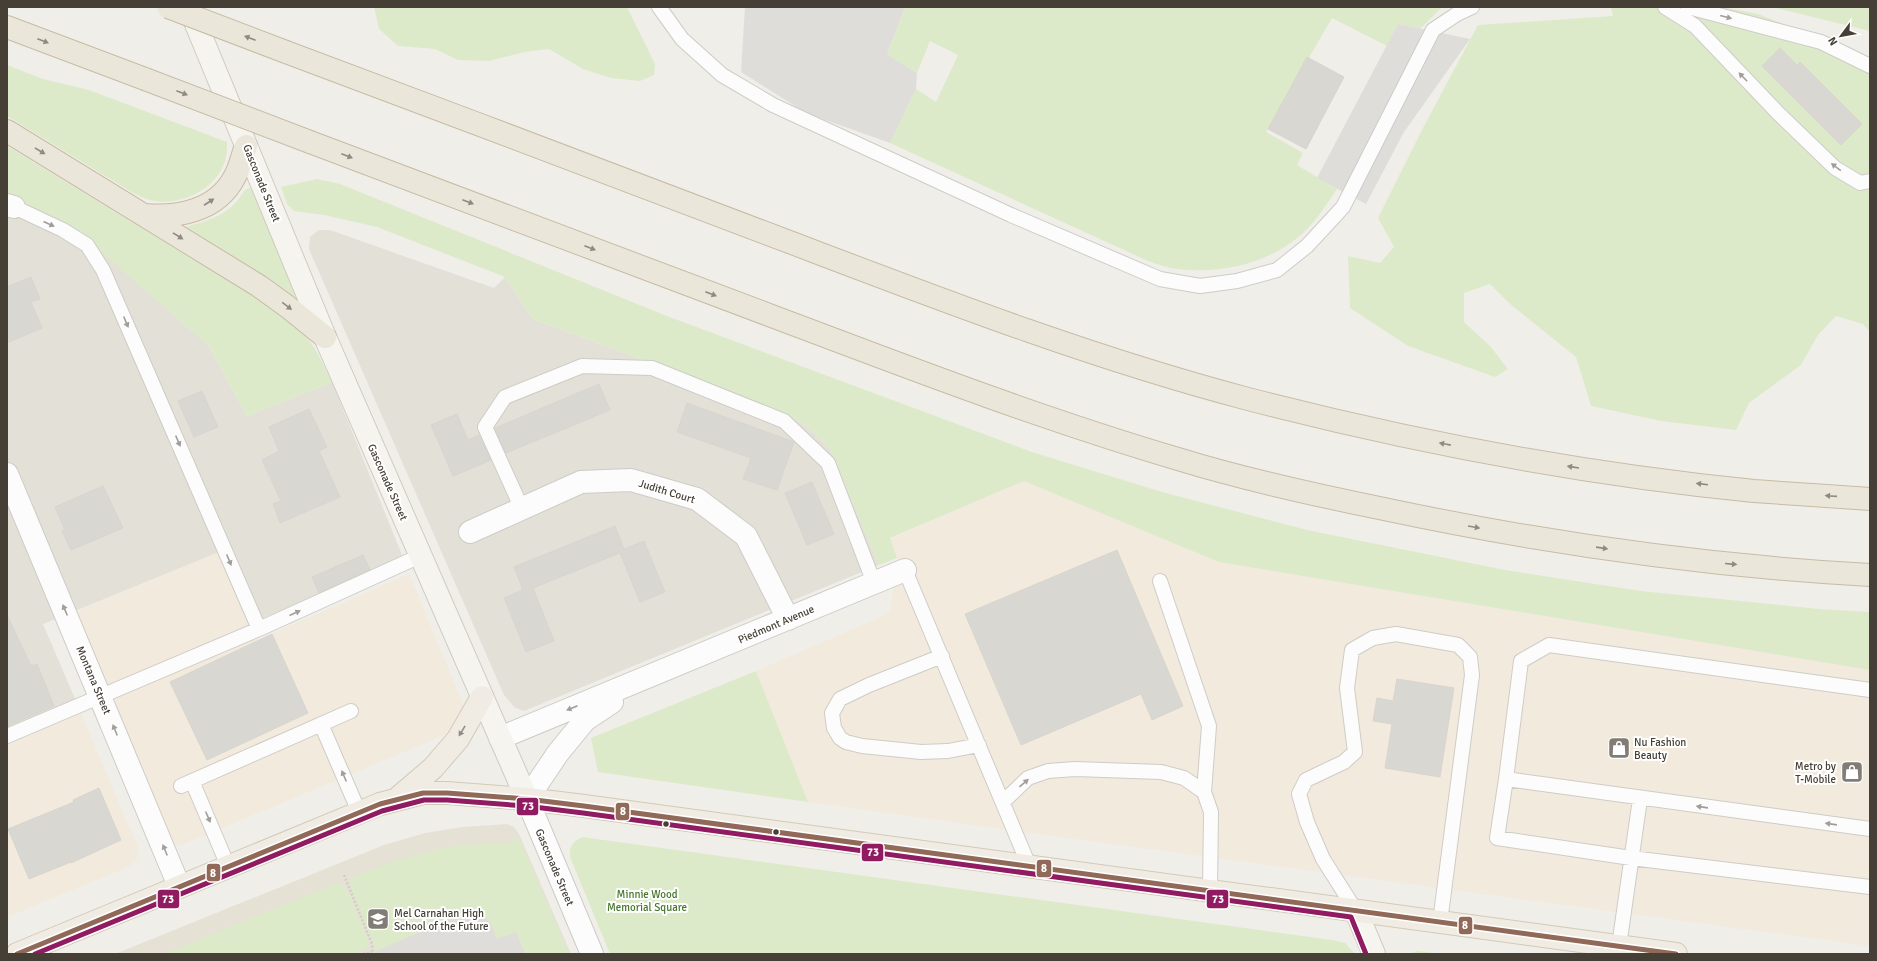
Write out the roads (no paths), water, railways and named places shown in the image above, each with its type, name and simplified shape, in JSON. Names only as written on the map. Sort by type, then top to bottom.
[{"type":"highway","points":[[168,7],[996,320],[1118,361],[1244,398],[1371,430],[1520,459],[1626,476],[1755,491],[1870,499]]},
{"type":"highway","points":[[7,27],[932,377],[1056,421],[1181,460],[1309,493],[1435,520],[1565,543],[1704,561],[1870,575]]},
{"type":"highway","points":[[7,131],[259,286],[288,307],[325,338]]},
{"type":"highway","points":[[145,215],[164,217],[180,215],[208,204],[223,193],[234,179],[246,146]]},
{"type":"main road","points":[[399,798],[433,768],[453,745],[482,698]]},
{"type":"main road","points":[[17,954],[359,812],[399,798],[423,793],[447,793],[527,799],[1676,954]]},
{"type":"street","name":"Gasconade Street","points":[[189,7],[325,338],[527,799],[592,954]]},
{"type":"street","name":"Montana Street","points":[[7,474],[101,695],[179,886]]},
{"type":"street","name":"Judith Court","points":[[470,532],[582,482],[631,480],[696,499],[746,536],[788,619]]},
{"type":"street","name":"Piedmont Avenue","points":[[500,738],[905,570]]},
{"type":"street","name":"Piedmont Avenue","points":[[527,799],[558,753],[585,720],[647,677]]},
{"type":"street","points":[[1356,911],[1374,954]]},
{"type":"lane","points":[[659,7],[682,39],[722,75],[773,105],[1011,215],[1160,279],[1200,286],[1237,281],[1277,270],[1307,246],[1343,207],[1433,30],[1457,14],[1472,7]]},
{"type":"lane","points":[[1665,7],[1694,26],[1778,113],[1835,168],[1860,183],[1870,181]]},
{"type":"lane","points":[[1688,7],[1821,42],[1870,66]]},
{"type":"lane","points":[[10,206],[63,230],[87,245],[104,270],[259,629]]},
{"type":"lane","points":[[522,509],[485,427],[505,397],[582,366],[652,368],[784,421],[828,463],[874,583]]},
{"type":"lane","points":[[7,736],[259,629],[420,556]]},
{"type":"lane","points":[[905,570],[1004,801],[1030,868]]},
{"type":"lane","points":[[1160,581],[1209,726],[1204,792],[1211,812],[1210,892]]},
{"type":"lane","points":[[1356,911],[1323,860],[1306,822],[1299,794],[1306,780],[1344,762],[1355,752],[1347,688],[1352,650],[1373,638],[1396,634],[1458,644],[1470,658],[1472,675],[1440,922]]},
{"type":"lane","points":[[1870,690],[1549,645],[1521,660],[1497,838],[1631,858],[1870,887]]},
{"type":"lane","points":[[942,656],[869,685],[840,699],[832,713],[834,728],[840,738],[846,742],[862,746],[921,752],[941,752],[980,745]]},
{"type":"lane","points":[[228,866],[187,784],[351,711]]},
{"type":"lane","points":[[321,724],[359,812]]},
{"type":"lane","points":[[1004,801],[1028,778],[1048,771],[1075,768],[1161,772],[1184,778],[1204,792]]},
{"type":"lane","points":[[1506,779],[1640,799],[1870,830]]},
{"type":"lane","points":[[1619,946],[1640,799]]},
{"type":"place","name":"Nu Fashion Beauty","points":[[1619,748]]},
{"type":"place","name":"Metro by T-Mobile","points":[[1852,772]]},
{"type":"place","name":"Mel Carnahan High School of the Future","points":[[378,919]]},
{"type":"park label","name":"Minnie Wood Memorial Square","points":[[647,900]]}]
